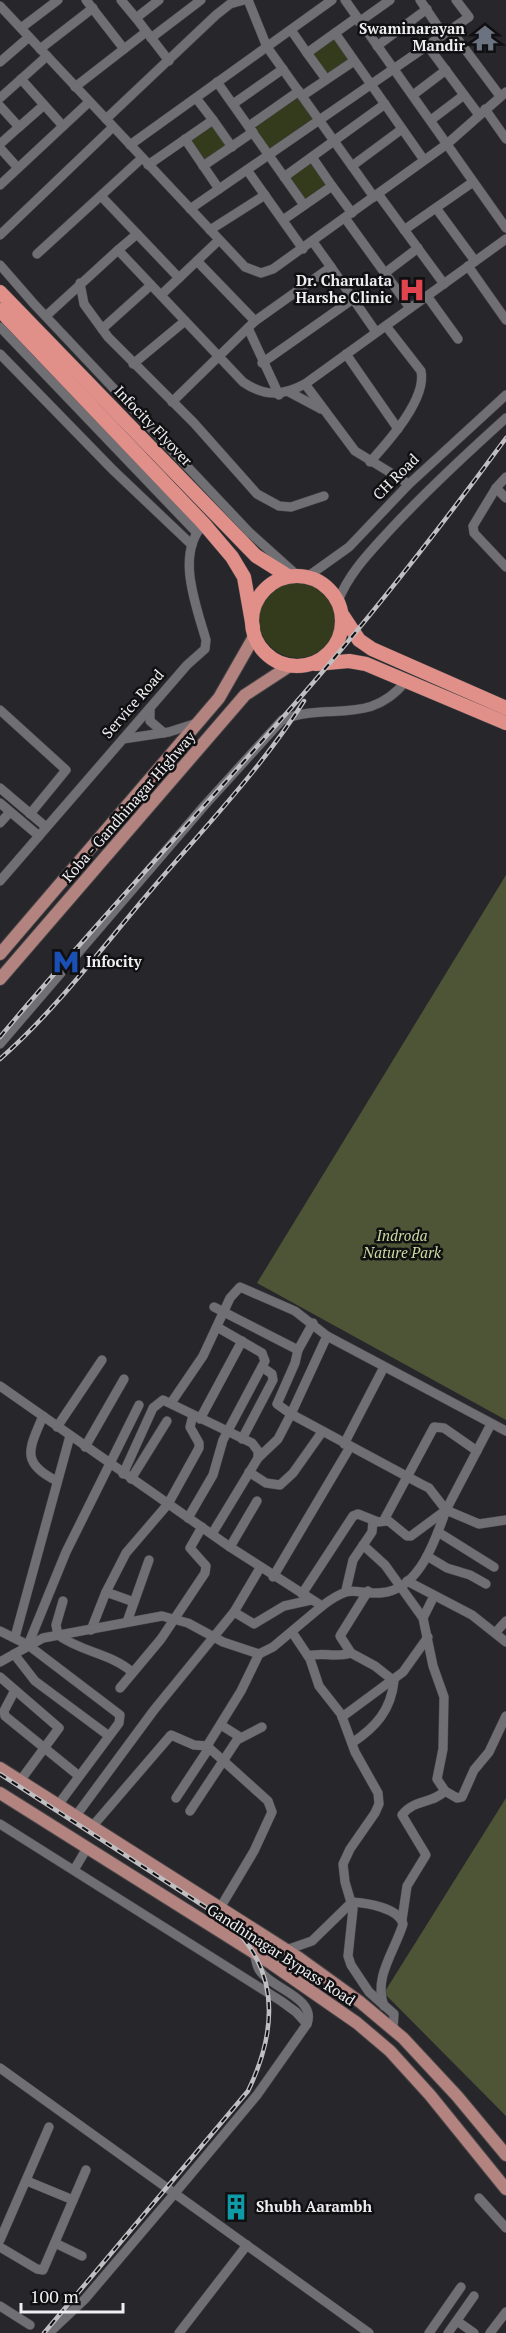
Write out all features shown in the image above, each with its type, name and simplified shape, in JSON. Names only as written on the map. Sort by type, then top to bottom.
[{"type":"highway","name":"Infocity Flyover","points":[[0,292],[105,410],[200,528],[232,557],[244,577],[254,632]]},
{"type":"highway","name":"Infocity Flyover","points":[[0,310],[256,556],[298,577]]},
{"type":"highway","points":[[506,708],[372,649],[359,640],[325,586],[298,577],[278,579],[257,600],[253,614],[254,632],[266,653],[277,661],[298,665],[349,661],[366,664],[506,723]]},
{"type":"highway","points":[[298,665],[318,661],[333,647],[342,628],[340,608]]},
{"type":"main road","name":"Koba - Gandhinagar Highway","points":[[0,954],[201,722],[236,673],[254,632]]},
{"type":"main road","name":"Koba - Gandhinagar Highway","points":[[0,979],[245,695],[298,665]]},
{"type":"main road","name":"Gandhinagar Bypass Road","points":[[0,1768],[336,1983],[393,2029],[457,2096],[506,2155]]},
{"type":"main road","name":"Gandhinagar Bypass Road","points":[[0,1793],[254,1953],[357,2023],[390,2051],[430,2095],[506,2189]]},
{"type":"street","points":[[9,0],[0,6],[43,53],[245,267],[261,273],[273,270],[447,144],[503,94],[420,0]]},
{"type":"street","points":[[21,28],[58,0]]},
{"type":"street","points":[[86,0],[124,49]]},
{"type":"street","points":[[122,0],[169,61]]},
{"type":"street","points":[[136,18],[159,0]]},
{"type":"street","points":[[75,87],[124,49],[201,0]]},
{"type":"street","points":[[0,235],[193,35],[229,2],[246,0],[267,46],[283,69],[352,166],[444,284]]},
{"type":"street","points":[[130,145],[332,0]]},
{"type":"street","points":[[345,0],[506,228]]},
{"type":"street","points":[[308,53],[335,33],[390,0]]},
{"type":"street","points":[[190,209],[468,17],[456,0]]},
{"type":"street","points":[[0,98],[21,79],[43,53],[93,8]]},
{"type":"street","points":[[377,46],[427,9]]},
{"type":"street","points":[[0,22],[8,15]]},
{"type":"street","points":[[291,30],[326,80]]},
{"type":"street","points":[[335,33],[424,160]]},
{"type":"street","points":[[0,62],[29,37]]},
{"type":"street","points":[[427,45],[465,95],[506,139]]},
{"type":"street","points":[[203,166],[232,147],[251,129],[300,93],[326,80],[354,61]]},
{"type":"street","points":[[233,104],[283,69]]},
{"type":"street","points":[[413,95],[446,70]]},
{"type":"street","points":[[21,79],[63,126]]},
{"type":"street","points":[[217,82],[304,205]]},
{"type":"street","points":[[431,120],[465,95]]},
{"type":"street","points":[[196,98],[232,147]]},
{"type":"street","points":[[0,185],[89,102]]},
{"type":"street","points":[[285,177],[385,104]]},
{"type":"street","points":[[18,168],[0,146],[44,105]]},
{"type":"street","points":[[0,106],[19,127]]},
{"type":"street","points":[[38,254],[101,196],[145,162],[213,120]]},
{"type":"street","points":[[352,166],[402,129]]},
{"type":"street","points":[[185,139],[219,189]]},
{"type":"street","points":[[312,157],[385,273],[410,308]]},
{"type":"street","points":[[247,170],[303,249]]},
{"type":"street","points":[[404,230],[473,182]]},
{"type":"street","points":[[283,220],[332,186]]},
{"type":"street","points":[[210,230],[264,195]]},
{"type":"street","points":[[101,196],[178,278]]},
{"type":"street","points":[[436,208],[506,320]]},
{"type":"street","points":[[46,316],[137,234]]},
{"type":"street","points":[[284,393],[305,384],[506,239]]},
{"type":"street","points":[[160,295],[219,240]]},
{"type":"street","points":[[312,242],[376,332]]},
{"type":"street","points":[[385,273],[418,248]]},
{"type":"street","points":[[118,250],[218,356],[252,388],[284,393],[323,410]]},
{"type":"street","points":[[197,261],[251,325],[262,363],[284,393]]},
{"type":"street","points":[[0,265],[249,532],[298,577]]},
{"type":"street","points":[[172,402],[251,325],[331,267]]},
{"type":"street","points":[[80,284],[84,304],[102,329],[241,477],[268,501],[291,507],[324,496]]},
{"type":"street","points":[[102,329],[151,285]]},
{"type":"street","points":[[427,296],[458,339]]},
{"type":"street","points":[[262,363],[353,299]]},
{"type":"street","points":[[134,364],[185,321]]},
{"type":"street","points":[[370,462],[398,429],[417,397],[423,379],[421,371],[386,326]]},
{"type":"street","points":[[0,327],[200,528]]},
{"type":"street","points":[[0,354],[113,470],[192,545]]},
{"type":"street","points":[[346,354],[398,429]]},
{"type":"street","points":[[305,384],[345,440],[370,462],[409,484]]},
{"type":"street","name":"CH Road","points":[[298,577],[349,547],[409,484],[506,395]]},
{"type":"street","name":"CH Road","points":[[340,608],[352,574],[392,528],[442,475],[506,418]]},
{"type":"street","points":[[506,477],[496,488],[473,526],[474,533],[506,567]]},
{"type":"street","points":[[496,488],[506,498]]},
{"type":"street","name":"Service Road","points":[[0,881],[150,708],[205,649],[206,640],[190,574],[192,545],[200,528]]},
{"type":"street","points":[[0,1044],[204,806],[282,720],[297,714],[365,709],[393,698],[406,681]]},
{"type":"street","points":[[150,708],[150,721],[164,733]]},
{"type":"street","points":[[0,710],[66,770],[30,814]]},
{"type":"street","points":[[123,739],[164,733],[201,722]]},
{"type":"street","points":[[0,788],[46,827]]},
{"type":"street","points":[[0,803],[39,836]]},
{"type":"street","points":[[0,824],[10,812]]},
{"type":"street","points":[[171,1403],[203,1356],[217,1327],[219,1309],[240,1287],[247,1288],[295,1311],[327,1336],[506,1431]]},
{"type":"street","points":[[219,1309],[297,1350]]},
{"type":"street","points":[[313,1323],[297,1350],[295,1363],[278,1404],[322,1432],[429,1488],[446,1510],[479,1524],[506,1520]]},
{"type":"street","points":[[188,1518],[213,1475],[227,1433],[262,1367],[265,1356],[217,1327]]},
{"type":"street","points":[[212,1534],[258,1458],[278,1439],[327,1336]]},
{"type":"street","points":[[91,1630],[106,1592],[126,1553],[168,1504],[199,1448],[199,1443],[190,1428],[242,1341]]},
{"type":"street","points":[[57,1427],[102,1360]]},
{"type":"street","points":[[242,1439],[273,1380],[272,1374],[262,1367]]},
{"type":"street","points":[[273,1577],[347,1445],[384,1367]]},
{"type":"street","points":[[85,1447],[124,1379]]},
{"type":"street","points":[[0,1386],[273,1577],[322,1606]]},
{"type":"street","points":[[127,1476],[153,1408],[159,1401],[171,1403],[256,1447],[258,1458]]},
{"type":"street","points":[[28,1645],[66,1552],[139,1405]]},
{"type":"street","points":[[42,1416],[29,1457],[38,1469],[57,1481]]},
{"type":"street","points":[[127,1476],[167,1421]]},
{"type":"street","points":[[176,1798],[221,1725],[259,1654],[292,1632],[322,1606],[346,1590],[387,1592],[407,1581],[427,1556],[446,1510],[491,1424]]},
{"type":"street","points":[[387,1521],[386,1514],[434,1426],[444,1428],[477,1451]]},
{"type":"street","points":[[249,1472],[267,1483],[280,1485],[293,1473],[322,1432]]},
{"type":"street","points":[[15,1637],[70,1436]]},
{"type":"street","points":[[230,1547],[257,1501]]},
{"type":"street","points":[[302,1594],[353,1516],[358,1514],[373,1521],[387,1521],[411,1536],[446,1510]]},
{"type":"street","points":[[346,1590],[353,1560],[372,1532],[373,1521]]},
{"type":"street","points":[[120,1688],[176,1618],[206,1570],[204,1563],[190,1548],[202,1527]]},
{"type":"street","points":[[438,1532],[494,1567]]},
{"type":"street","points":[[363,1545],[386,1565],[399,1587],[423,1618],[433,1666],[444,1697],[443,1749],[437,1779],[445,1791],[457,1798],[462,1797],[474,1770],[489,1752],[506,1716]]},
{"type":"street","points":[[427,1556],[447,1568],[470,1575],[486,1584]]},
{"type":"street","points":[[128,1622],[149,1560]]},
{"type":"street","points":[[75,1817],[154,1710],[234,1612],[260,1568]]},
{"type":"street","points":[[407,1581],[472,1614],[506,1642]]},
{"type":"street","points":[[368,1591],[340,1636],[351,1653],[375,1666],[394,1681]]},
{"type":"street","points":[[106,1592],[134,1602]]},
{"type":"street","points":[[423,1618],[434,1596]]},
{"type":"street","points":[[234,1612],[254,1624],[284,1606],[311,1600]]},
{"type":"street","points":[[63,1601],[56,1625],[58,1635],[75,1646],[116,1660],[132,1672]]},
{"type":"street","points":[[0,1662],[28,1645],[58,1635],[162,1616],[176,1618],[215,1637],[259,1654]]},
{"type":"street","points":[[496,1632],[506,1621]]},
{"type":"street","points":[[0,1631],[28,1645],[43,1659],[118,1712],[121,1719],[57,1806]]},
{"type":"street","points":[[292,1632],[308,1656],[320,1686],[342,1718],[352,1743],[378,1793],[379,1804],[344,1864],[345,1882],[352,1902],[353,1919],[348,1946],[351,1965],[369,1992],[395,2018],[393,2029]]},
{"type":"street","points":[[342,1718],[367,1697],[394,1681],[428,1637]]},
{"type":"street","points":[[14,1653],[35,1681],[109,1736]]},
{"type":"street","points":[[308,1656],[321,1653],[338,1657],[351,1653]]},
{"type":"street","points":[[1,1681],[58,1725],[58,1732],[20,1781]]},
{"type":"street","points":[[352,1743],[384,1715],[393,1696],[394,1681]]},
{"type":"street","points":[[14,1692],[4,1714],[79,1776]]},
{"type":"street","points":[[221,1725],[240,1737]]},
{"type":"street","points":[[190,1811],[222,1760],[240,1737],[261,1727]]},
{"type":"street","points":[[91,1828],[171,1735],[194,1745],[208,1747],[268,1801],[272,1812],[254,1851],[220,1908]]},
{"type":"street","points":[[384,2006],[380,1991],[386,1963],[400,1935],[407,1886],[426,1855],[402,1815],[419,1801],[434,1800],[445,1791]]},
{"type":"street","points":[[0,1824],[281,2001],[307,2024]]},
{"type":"street","points":[[74,1870],[87,1848]]},
{"type":"street","points":[[352,1902],[382,1908],[402,1920]]},
{"type":"street","points":[[286,1950],[312,1941],[352,1902]]},
{"type":"street","points":[[49,2333],[85,2298],[175,2193],[256,2095],[307,2024],[310,2018],[306,2008],[261,1973],[254,1953]]},
{"type":"street","points":[[0,2068],[369,2333]]},
{"type":"street","points":[[0,2240],[49,2127]]},
{"type":"street","points":[[0,2247],[40,2270],[45,2267],[86,2170]]},
{"type":"street","points":[[27,2181],[74,2200]]},
{"type":"street","points":[[479,2198],[506,2228]]},
{"type":"street","points":[[55,2243],[82,2256]]},
{"type":"street","points":[[179,2333],[247,2245]]},
{"type":"street","points":[[430,2332],[461,2287]]},
{"type":"street","points":[[448,2333],[474,2296]]},
{"type":"street","points":[[0,2306],[30,2325]]},
{"type":"street","points":[[446,2309],[474,2333]]},
{"type":"street","points":[[490,2333],[506,2312]]},
{"type":"green space","points":[[334,38],[350,61],[327,77],[311,54]]},
{"type":"green space","points":[[296,95],[313,119],[270,149],[253,126]]},
{"type":"green space","points":[[212,125],[227,147],[205,162],[190,140]]},
{"type":"green space","points":[[311,162],[327,184],[304,200],[288,177]]},
{"type":"green space","points":[[298,580],[313,583],[326,591],[334,604],[337,619],[334,634],[326,647],[313,655],[298,658],[283,655],[270,647],[262,634],[259,619],[262,604],[270,591],[283,583]]},
{"type":"green space","name":"Indroda Nature Park","points":[[506,875],[506,1420],[257,1283]]},
{"type":"green space","points":[[506,1798],[506,2116],[384,1993]]},
{"type":"railway","points":[[0,1037],[343,648],[461,499],[506,438]]},
{"type":"railway","points":[[0,1059],[21,1040],[79,977],[231,798],[304,701]]},
{"type":"railway","points":[[0,1774],[227,1921],[245,1940],[257,1960],[265,1981],[269,2002],[265,2046],[248,2091],[44,2333]]},
{"type":"place","name":"Swaminarayan Mandir","points":[[485,38]]},
{"type":"place","name":"Dr. Charulata Harshe Clinic","points":[[412,290]]},
{"type":"place","name":"Infocity","points":[[66,962]]},
{"type":"place","name":"Shubh Aarambh","points":[[236,2207]]}]
